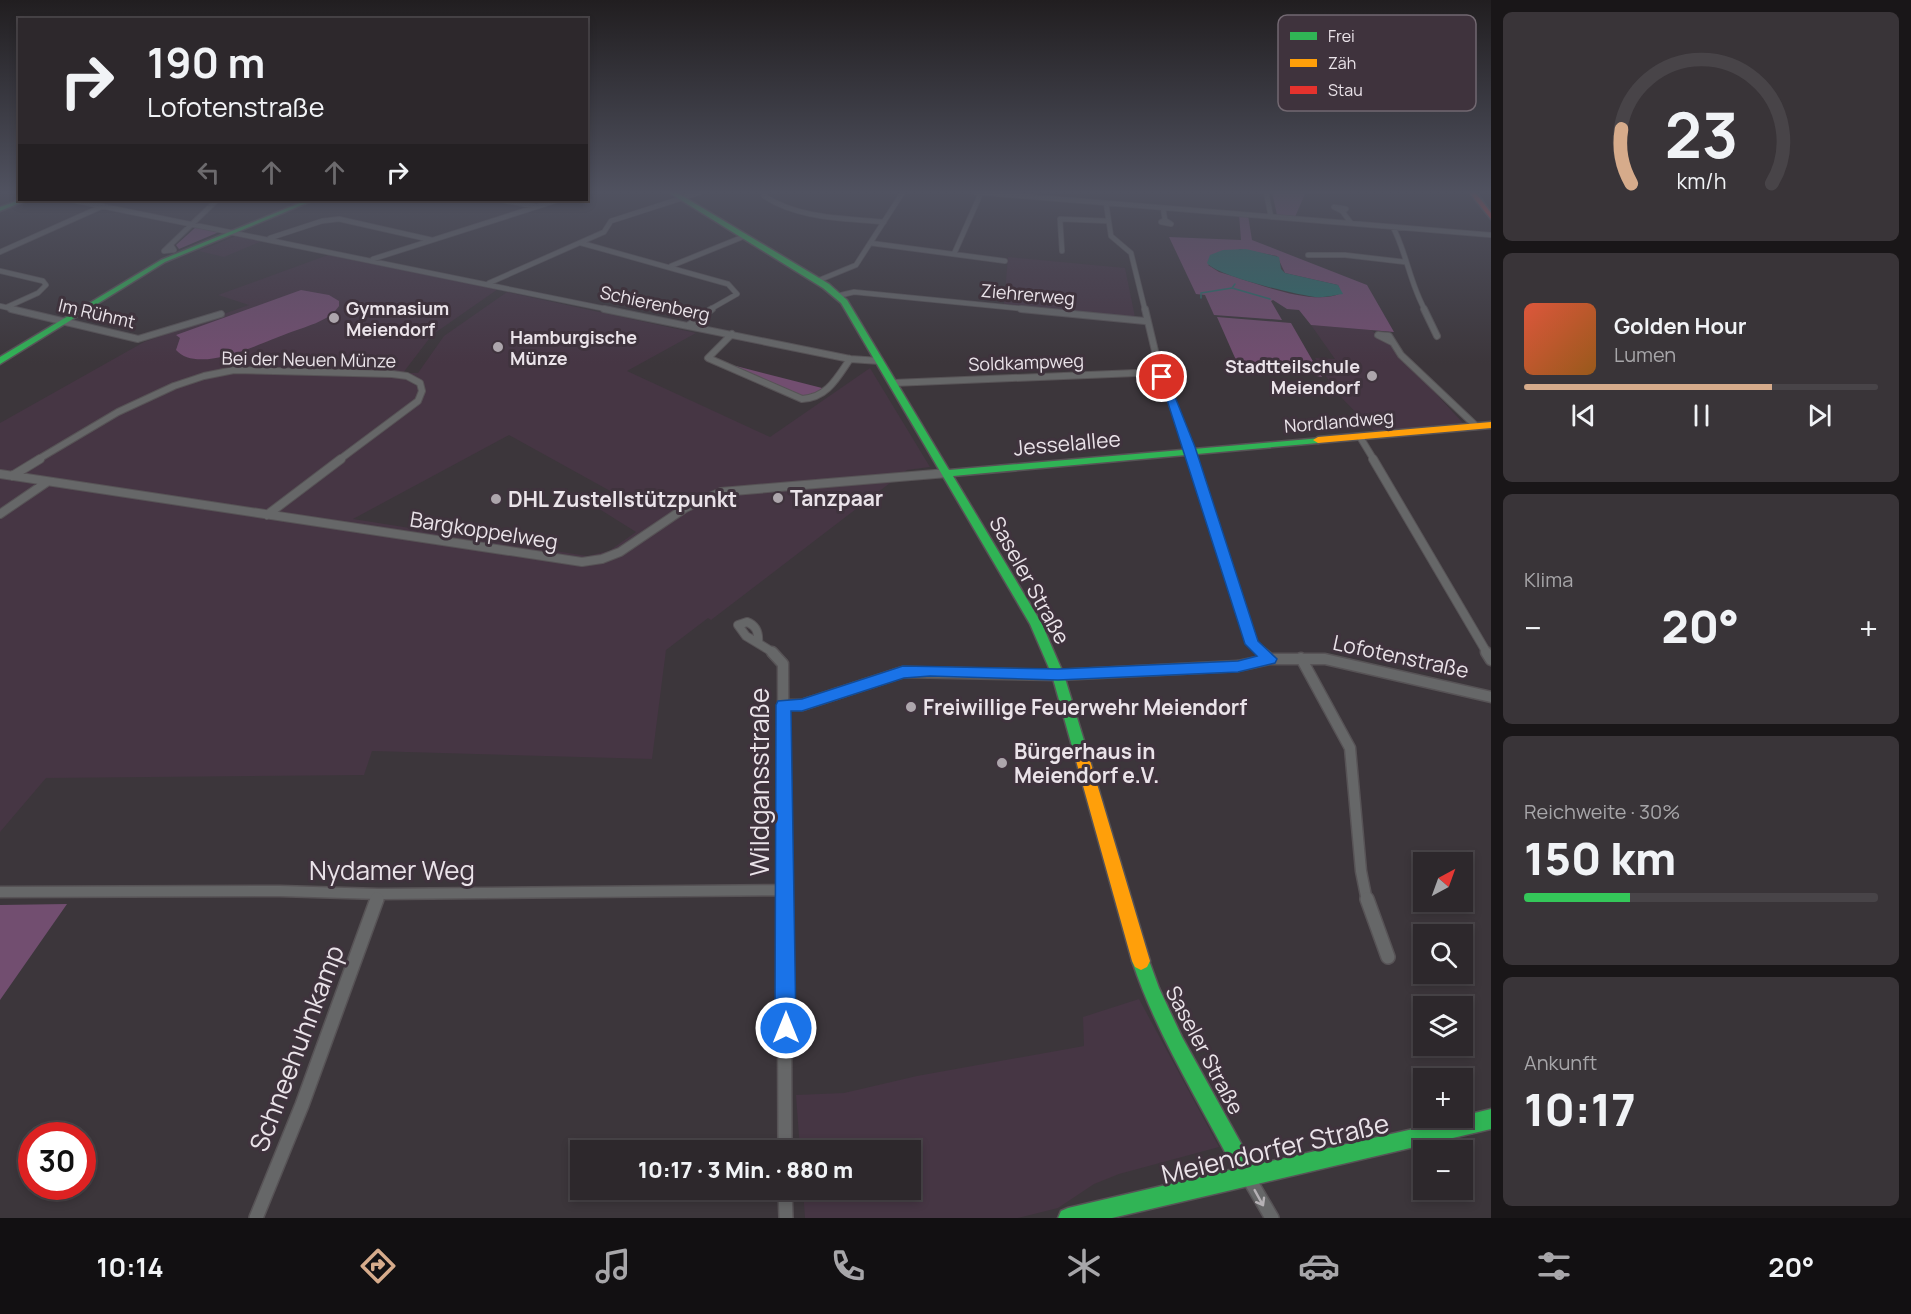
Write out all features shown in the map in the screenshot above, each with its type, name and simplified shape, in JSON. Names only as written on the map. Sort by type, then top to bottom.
[{"type":"street","points":[[0,361],[183,249]]},
{"type":"street","name":"Schierenberg","points":[[321,249],[850,359],[880,361]]},
{"type":"street","points":[[373,259],[405,249]]},
{"type":"street","points":[[489,283],[520,267],[566,249]]},
{"type":"street","points":[[604,249],[728,284],[737,294],[725,303],[697,316],[689,325]]},
{"type":"street","points":[[671,266],[713,249]]},
{"type":"street","name":"Saseler Straße","points":[[766,249],[817,280],[837,296],[851,312],[1036,624],[1058,675],[1147,981],[1162,1017],[1226,1130],[1248,1176]]},
{"type":"street","points":[[817,280],[856,265],[866,249]]},
{"type":"street","points":[[915,249],[1005,261]]},
{"type":"street","points":[[954,254],[956,249]]},
{"type":"street","points":[[1126,249],[1131,253],[1145,321],[1160,372],[1191,452],[1252,644],[1270,659]]},
{"type":"street","points":[[1403,249],[1415,292],[1436,329],[1437,336]]},
{"type":"street","points":[[1308,255],[1345,255],[1405,262]]},
{"type":"street","points":[[0,271],[43,281],[46,285],[38,293],[3,307]]},
{"type":"street","name":"Ziehrerweg","points":[[837,296],[854,292],[1145,321]]},
{"type":"street","name":"Im Rühmt","points":[[3,307],[138,339],[151,337],[221,314]]},
{"type":"street","points":[[732,334],[708,358],[802,399],[816,397],[829,388],[850,359]]},
{"type":"street","points":[[1392,342],[1401,355],[1476,426]]},
{"type":"street","name":"Bei der Neuen Münze","points":[[12,476],[120,410],[211,374],[234,370],[392,374],[407,376],[420,383],[422,391],[418,401],[267,515]]},
{"type":"street","name":"Soldkampweg","points":[[893,383],[1160,372]]},
{"type":"street","name":"Nordlandweg","points":[[1191,452],[1491,425]]},
{"type":"street","points":[[1360,438],[1491,660]]},
{"type":"street","name":"Jesselallee","points":[[947,472],[1191,452]]},
{"type":"street","name":"Bargkoppelweg","points":[[0,474],[572,561],[596,562],[617,555],[688,506],[712,494],[947,472]]},
{"type":"street","points":[[0,514],[47,482]]},
{"type":"street","name":"Wildgansstraße","points":[[758,643],[782,661],[785,816],[783,891],[786,958],[785,1140]]},
{"type":"street","name":"Lofotenstraße","points":[[1301,658],[1350,748],[1361,871],[1368,906],[1388,957]]},
{"type":"street","name":"Lofotenstraße","points":[[783,705],[802,705],[903,672],[930,670],[1058,675],[1238,666],[1270,659],[1301,658],[1325,659],[1491,696]]},
{"type":"street","name":"Nydamer Weg","points":[[0,892],[279,891],[379,894],[783,891]]},
{"type":"street","name":"Schneehuhnkamp","points":[[256,1218],[302,1105],[379,894]]},
{"type":"street","name":"Meiendorfer Straße","points":[[1068,1218],[1436,1134],[1491,1119]]},
{"type":"street","points":[[1248,1176],[1272,1218]]},
{"type":"street","points":[[786,1200],[786,1218]]},
{"type":"shaded area","points":[[204,249],[243,249],[224,257],[199,251]]},
{"type":"shaded area","points":[[1175,249],[1275,249],[1367,285],[1394,332],[1311,325],[1299,310],[1287,309],[1273,300],[1271,301],[1282,320],[1214,315],[1205,295],[1196,294]],"holes":[[[1240,249],[1277,256],[1285,273],[1338,285],[1341,293],[1329,297],[1298,295],[1219,272],[1208,265]]]},
{"type":"shaded area","points":[[328,255],[498,289],[432,335],[403,373],[418,373],[444,336],[507,292],[696,333],[627,371],[770,437],[870,368],[930,467],[907,470],[711,620],[708,618],[666,650],[652,759],[372,751],[364,775],[46,778],[0,832],[0,423],[144,342],[249,305],[218,295]],"holes":[[[509,435],[612,492],[593,505],[636,532],[609,551],[587,556],[353,519]]]},
{"type":"shaded area","points":[[1008,257],[1125,268],[1135,317],[1004,304]]},
{"type":"shaded area","points":[[301,290],[329,295],[339,301],[339,306],[335,312],[315,323],[230,355],[199,359],[186,357],[176,350],[180,338],[176,335]]},
{"type":"shaded area","points":[[1217,317],[1291,323],[1322,377],[1317,376],[1314,371],[1315,374],[1239,367]]},
{"type":"shaded area","name":"Stadtteilschule Meiendorf","points":[[1311,325],[1371,330],[1392,346],[1463,423],[1375,432],[1335,391],[1315,358],[1335,359]]},
{"type":"shaded area","points":[[736,366],[826,389],[814,396],[802,397],[732,368]]},
{"type":"shaded area","points":[[67,904],[0,1000],[0,905]]},
{"type":"shaded area","points":[[1139,999],[1219,1147],[1119,1174],[1094,1184],[1058,1208],[1018,1218],[805,1218],[804,1200],[921,1200],[921,1140],[799,1140],[796,1095],[844,1093],[917,1076],[1084,1046],[1083,1017]]},
{"type":"water","points":[[1246,249],[1279,257],[1281,269],[1285,273],[1338,285],[1343,294],[1319,297],[1292,293],[1226,274],[1207,263],[1210,255],[1223,250]]},
{"type":"waterway","points":[[1232,288],[1235,284]]},
{"type":"waterway","points":[[1201,298],[1201,293],[1232,288]]},
{"type":"waterway","points":[[1232,288],[1270,299]]},
{"type":"traffic: fast","points":[[0,361],[163,261],[193,249]]},
{"type":"traffic: fast","points":[[765,249],[826,286],[844,302],[1036,624],[1058,675],[1082,757]]},
{"type":"traffic: fast","points":[[947,473],[1318,440]]},
{"type":"traffic: fast","points":[[1141,961],[1150,989],[1175,1044],[1248,1176]]},
{"type":"traffic: fast","points":[[1068,1218],[1491,1119]]},
{"type":"traffic: slow","points":[[1318,440],[1491,425]]},
{"type":"traffic: slow","points":[[1082,757],[1141,961]]},
{"type":"place","name":"Gymnasium Meiendorf","points":[[334,318]]},
{"type":"place","name":"Hamburgische Münze","points":[[498,347]]},
{"type":"place","name":"Stadtteilschule Meiendorf","points":[[1372,376]]},
{"type":"place","name":"Tanzpaar","points":[[778,498]]},
{"type":"place","name":"DHL Zustellstützpunkt","points":[[496,499]]},
{"type":"place","name":"Freiwillige Feuerwehr Meiendorf","points":[[911,707]]},
{"type":"place","name":"Bürgerhaus in Meiendorf e.V.","points":[[1002,763]]},
{"type":"route","points":[[786,1028],[783,705],[802,705],[903,672],[930,670],[1058,675],[1238,666],[1270,659],[1252,644],[1189,447],[1162,377]]}]
